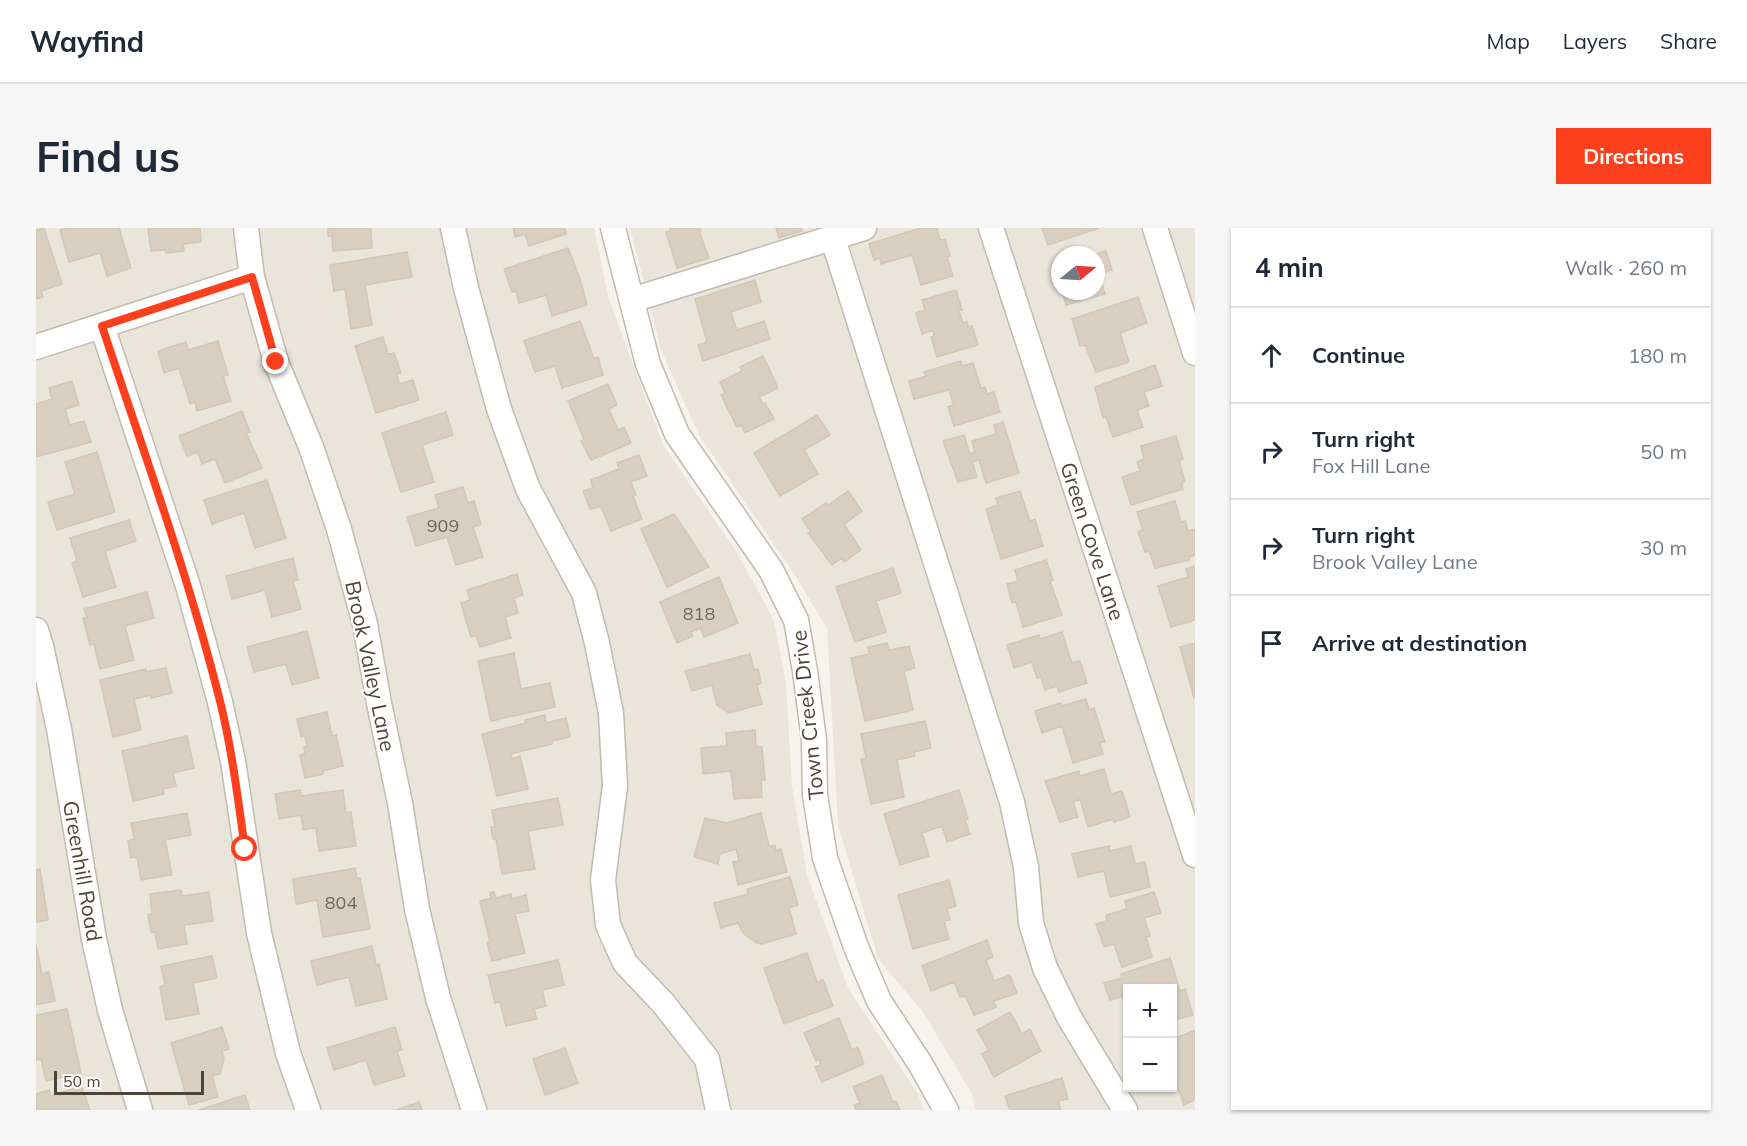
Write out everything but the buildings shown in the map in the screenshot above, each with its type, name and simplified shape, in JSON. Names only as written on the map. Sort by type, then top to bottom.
[{"type":"street","name":"Brook Valley Lane","points":[[246,228],[252,277],[276,362],[318,467],[339,529],[365,624],[378,703],[400,802],[417,909],[438,998],[474,1110]]},
{"type":"street","points":[[453,228],[466,288],[503,419],[528,489],[584,593],[597,643],[611,713],[615,786],[603,880],[608,925],[625,963],[663,1003],[707,1059],[718,1110]]},
{"type":"street","name":"Town Creek Drive","points":[[613,228],[648,364],[677,434],[771,570],[796,620],[814,740],[815,795],[825,858],[856,947],[879,1001],[921,1065],[946,1110]]},
{"type":"street","points":[[632,300],[864,228]]},
{"type":"street","name":"Green Cove Lane","points":[[991,228],[1195,855]]},
{"type":"street","points":[[1155,228],[1195,353]]},
{"type":"street","points":[[833,239],[1012,802],[1026,867],[1031,923],[1045,968],[1069,1017],[1125,1110]]},
{"type":"street","points":[[36,347],[252,277]]},
{"type":"street","points":[[102,326],[188,586],[220,702],[233,761],[259,933],[288,1053],[308,1110]]},
{"type":"street","name":"Greenhill Road","points":[[36,630],[59,729],[94,939],[107,1000],[140,1110]]},
{"type":"shaded area","points":[[36,228],[594,228],[608,296],[663,445],[736,551],[774,620],[786,684],[792,786],[807,875],[849,990],[918,1094],[924,1110],[36,1110]]},
{"type":"shaded area","points":[[630,228],[1195,228],[1195,1110],[975,1110],[972,1094],[923,1012],[878,959],[838,825],[827,628],[794,574],[699,435],[661,350]]},
{"type":"route","points":[[245,849],[233,761],[206,650],[188,586],[102,326],[252,277],[276,362]]}]
